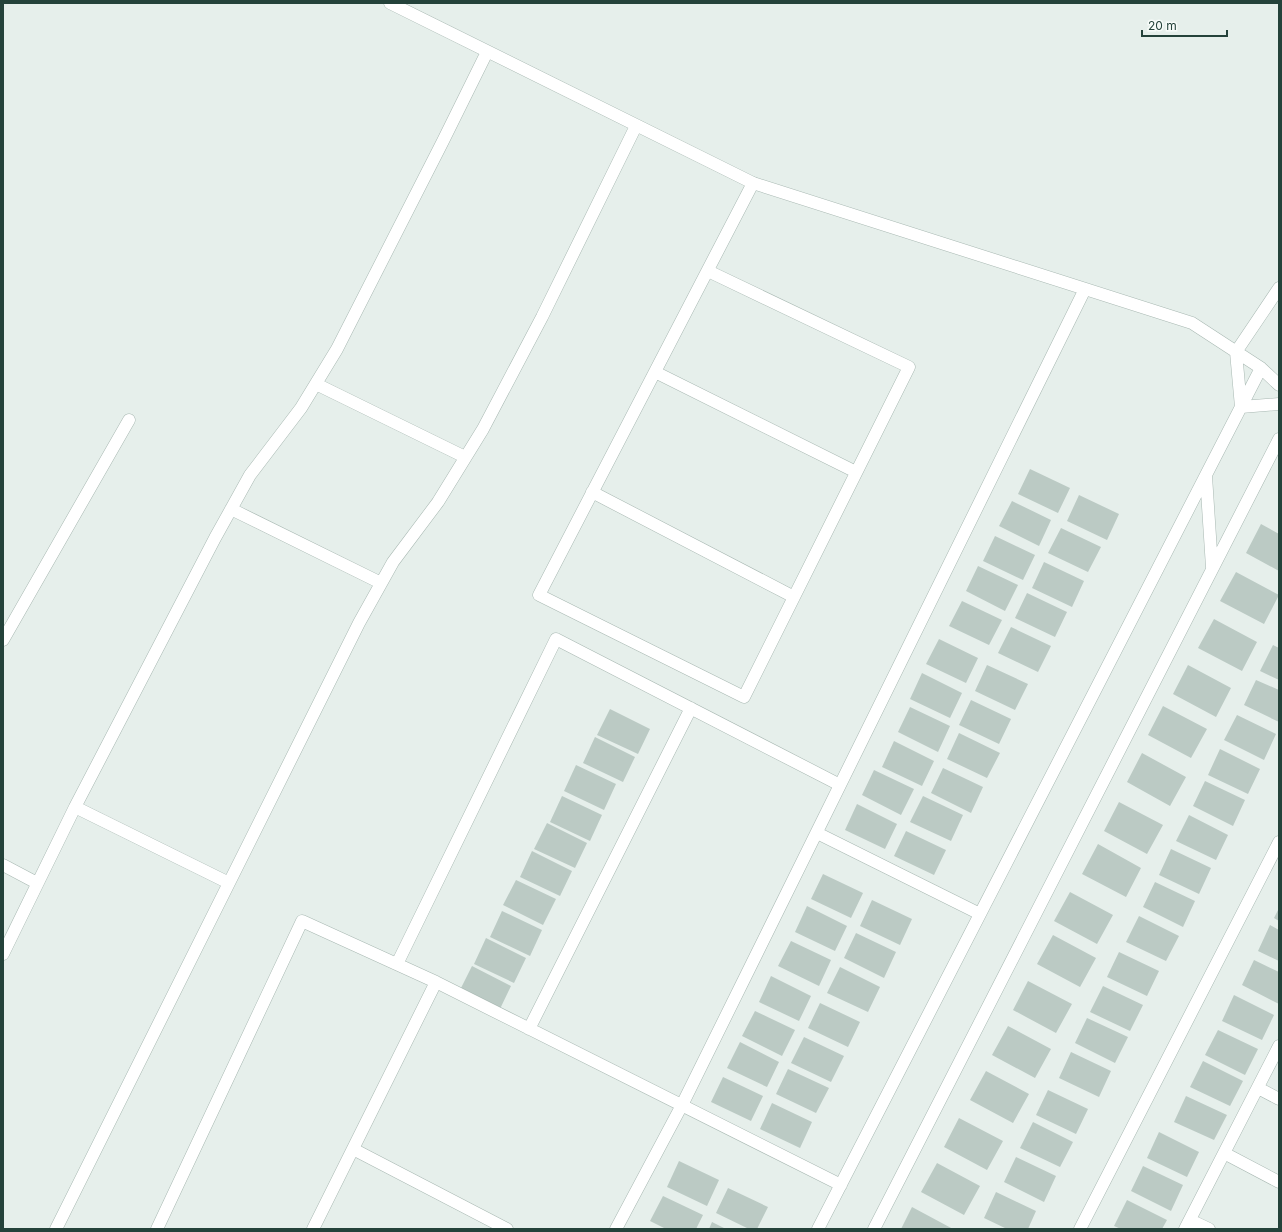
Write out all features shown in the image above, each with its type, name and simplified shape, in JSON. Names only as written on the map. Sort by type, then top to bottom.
[{"type":"street","points":[[390,3],[753,183],[1192,323],[1261,368],[1279,386]]},
{"type":"street","points":[[3,954],[75,807],[231,509],[250,475],[301,408],[340,342],[443,142],[487,52]]},
{"type":"street","points":[[56,1229],[359,623],[393,562],[438,502],[483,428],[542,317],[636,126]]},
{"type":"street","points":[[708,271],[909,367],[744,697],[539,595],[753,183]]},
{"type":"street","points":[[1241,407],[1236,352],[1279,288]]},
{"type":"street","points":[[616,1229],[682,1105],[1085,289]]},
{"type":"street","points":[[818,1229],[1261,368]]},
{"type":"street","points":[[655,372],[856,472]]},
{"type":"street","points":[[316,384],[465,457]]},
{"type":"street","points":[[1241,407],[1279,404]]},
{"type":"street","points":[[3,640],[129,420]]},
{"type":"street","points":[[874,1229],[1279,439]]},
{"type":"street","points":[[1206,476],[1212,569]]},
{"type":"street","points":[[592,492],[794,597]]},
{"type":"street","points":[[231,509],[381,583]]},
{"type":"street","points":[[397,964],[556,639],[840,785]]},
{"type":"street","points":[[529,1029],[691,708]]},
{"type":"street","points":[[75,807],[229,883]]},
{"type":"street","points":[[817,833],[980,914]]},
{"type":"street","points":[[1080,1229],[1279,842]]},
{"type":"street","points":[[3,865],[37,884]]},
{"type":"street","points":[[157,1229],[302,921],[436,982],[841,1185]]},
{"type":"street","points":[[312,1229],[436,982]]},
{"type":"street","points":[[1209,1229],[1188,1224],[1279,1046]]},
{"type":"street","points":[[1258,1088],[1279,1098]]},
{"type":"street","points":[[352,1149],[507,1229]]},
{"type":"street","points":[[1224,1153],[1279,1182]]},
{"type":"building","points":[[1030,469],[1070,488],[1058,513],[1018,494]]},
{"type":"building","points":[[1079,495],[1119,514],[1107,540],[1067,521]]},
{"type":"building","points":[[1012,501],[1051,520],[1039,546],[999,526]]},
{"type":"building","points":[[1261,524],[1279,534],[1279,571],[1246,553]]},
{"type":"building","points":[[1061,528],[1101,547],[1088,572],[1048,553]]},
{"type":"building","points":[[995,536],[1035,555],[1023,580],[983,561]]},
{"type":"building","points":[[1044,562],[1084,581],[1072,607],[1032,588]]},
{"type":"building","points":[[978,566],[1018,585],[1005,611],[966,591]]},
{"type":"building","points":[[1236,572],[1279,595],[1264,624],[1220,601]]},
{"type":"building","points":[[1027,593],[1067,612],[1055,637],[1015,618]]},
{"type":"building","points":[[962,601],[1002,620],[989,645],[949,626]]},
{"type":"building","points":[[1214,619],[1257,642],[1242,671],[1198,648]]},
{"type":"building","points":[[1011,627],[1051,646],[1038,672],[998,653]]},
{"type":"building","points":[[939,639],[978,658],[966,683],[926,664]]},
{"type":"building","points":[[1273,645],[1279,648],[1279,680],[1260,671]]},
{"type":"building","points":[[987,665],[1028,684],[1015,710],[975,691]]},
{"type":"building","points":[[1188,665],[1231,688],[1216,717],[1173,694]]},
{"type":"building","points":[[922,673],[962,693],[950,718],[910,699]]},
{"type":"building","points":[[1256,680],[1279,690],[1279,722],[1244,705]]},
{"type":"building","points":[[971,700],[1011,719],[999,744],[959,725]]},
{"type":"building","points":[[1163,706],[1207,729],[1191,758],[1148,735]]},
{"type":"building","points":[[910,707],[950,726],[938,752],[898,732]]},
{"type":"building","points":[[610,709],[650,729],[638,754],[597,735]]},
{"type":"building","points":[[1237,715],[1276,734],[1264,760],[1224,740]]},
{"type":"building","points":[[959,733],[1000,753],[987,778],[947,759]]},
{"type":"building","points":[[595,737],[635,757],[623,782],[583,763]]},
{"type":"building","points":[[894,741],[934,761],[922,786],[882,767]]},
{"type":"building","points":[[1220,749],[1260,769],[1248,794],[1208,775]]},
{"type":"building","points":[[1142,753],[1186,777],[1170,806],[1127,782]]},
{"type":"building","points":[[576,765],[616,784],[604,810],[564,791]]},
{"type":"building","points":[[943,768],[983,787],[971,813],[931,793]]},
{"type":"building","points":[[874,770],[914,789],[901,815],[862,795]]},
{"type":"building","points":[[1205,781],[1245,800],[1233,826],[1193,806]]},
{"type":"building","points":[[562,796],[602,815],[590,841],[550,822]]},
{"type":"building","points":[[923,796],[963,815],[951,841],[910,822]]},
{"type":"building","points":[[1119,802],[1163,825],[1147,854],[1104,831]]},
{"type":"building","points":[[857,804],[897,824],[885,849],[845,830]]},
{"type":"building","points":[[1189,815],[1228,835],[1216,860],[1176,841]]},
{"type":"building","points":[[547,823],[587,843],[575,868],[534,849]]},
{"type":"building","points":[[906,831],[946,850],[934,875],[894,856]]},
{"type":"building","points":[[1098,844],[1141,868],[1126,897],[1082,874]]},
{"type":"building","points":[[1171,849],[1211,868],[1199,894],[1159,875]]},
{"type":"building","points":[[532,851],[572,871],[560,896],[520,877]]},
{"type":"building","points":[[823,874],[863,893],[851,918],[811,899]]},
{"type":"building","points":[[516,880],[556,899],[543,925],[503,905]]},
{"type":"building","points":[[1155,882],[1195,901],[1183,927],[1143,907]]},
{"type":"building","points":[[1070,892],[1113,915],[1097,944],[1054,921]]},
{"type":"building","points":[[872,900],[912,919],[900,945],[860,926]]},
{"type":"building","points":[[807,906],[847,926],[835,951],[795,932]]},
{"type":"building","points":[[1279,908],[1279,921],[1274,918]]},
{"type":"building","points":[[502,911],[542,930],[530,956],[490,937]]},
{"type":"building","points":[[1139,916],[1179,936],[1166,961],[1126,942]]},
{"type":"building","points":[[1270,925],[1279,930],[1279,961],[1258,951]]},
{"type":"building","points":[[856,933],[896,952],[884,978],[844,958]]},
{"type":"building","points":[[1053,935],[1096,958],[1080,987],[1037,964]]},
{"type":"building","points":[[486,938],[526,958],[514,983],[474,964]]},
{"type":"building","points":[[791,941],[831,960],[819,986],[778,966]]},
{"type":"building","points":[[1119,952],[1159,971],[1147,996],[1107,977]]},
{"type":"building","points":[[1254,960],[1279,972],[1279,1004],[1242,985]]},
{"type":"building","points":[[472,966],[511,986],[499,1011],[459,992]]},
{"type":"building","points":[[840,967],[880,987],[868,1012],[827,993]]},
{"type":"building","points":[[771,976],[811,996],[799,1021],[759,1002]]},
{"type":"building","points":[[1028,981],[1072,1004],[1056,1033],[1013,1010]]},
{"type":"building","points":[[1103,986],[1143,1005],[1130,1031],[1090,1012]]},
{"type":"building","points":[[1234,995],[1274,1015],[1262,1040],[1222,1021]]},
{"type":"building","points":[[820,1003],[860,1022],[848,1047],[808,1028]]},
{"type":"building","points":[[755,1011],[795,1030],[782,1056],[742,1036]]},
{"type":"building","points":[[1087,1018],[1128,1037],[1115,1063],[1075,1043]]},
{"type":"building","points":[[1008,1026],[1051,1049],[1035,1078],[992,1055]]},
{"type":"building","points":[[1218,1030],[1258,1049],[1245,1075],[1205,1055]]},
{"type":"building","points":[[804,1037],[844,1056],[831,1082],[791,1063]]},
{"type":"building","points":[[740,1042],[779,1062],[767,1087],[727,1068]]},
{"type":"building","points":[[1071,1052],[1111,1071],[1099,1097],[1059,1078]]},
{"type":"building","points":[[1203,1061],[1243,1081],[1230,1106],[1190,1087]]},
{"type":"building","points":[[788,1069],[829,1088],[816,1113],[776,1094]]},
{"type":"building","points":[[986,1071],[1029,1094],[1013,1123],[970,1100]]},
{"type":"building","points":[[723,1077],[763,1096],[751,1121],[711,1102]]},
{"type":"building","points":[[1048,1090],[1088,1109],[1076,1134],[1036,1115]]},
{"type":"building","points":[[1186,1096],[1227,1115],[1214,1140],[1174,1122]]},
{"type":"building","points":[[772,1103],[812,1122],[800,1148],[760,1129]]},
{"type":"building","points":[[959,1118],[1003,1141],[987,1170],[944,1147]]},
{"type":"building","points":[[1033,1122],[1073,1142],[1060,1167],[1020,1148]]},
{"type":"building","points":[[1159,1132],[1199,1152],[1187,1177],[1147,1158]]},
{"type":"building","points":[[1016,1157],[1056,1176],[1044,1202],[1004,1182]]},
{"type":"building","points":[[679,1161],[719,1180],[707,1206],[667,1187]]},
{"type":"building","points":[[937,1163],[980,1186],[964,1215],[921,1192]]},
{"type":"building","points":[[1143,1166],[1183,1185],[1171,1211],[1131,1191]]},
{"type":"building","points":[[728,1188],[768,1207],[757,1229],[749,1229],[716,1213]]},
{"type":"building","points":[[996,1192],[1036,1211],[1028,1229],[1007,1229],[984,1218]]},
{"type":"building","points":[[663,1196],[703,1215],[696,1229],[666,1229],[650,1221]]},
{"type":"building","points":[[1127,1200],[1167,1220],[1162,1229],[1121,1229],[1114,1226]]},
{"type":"building","points":[[912,1207],[953,1229],[901,1229]]},
{"type":"building","points":[[712,1222],[726,1229],[709,1229]]}]
